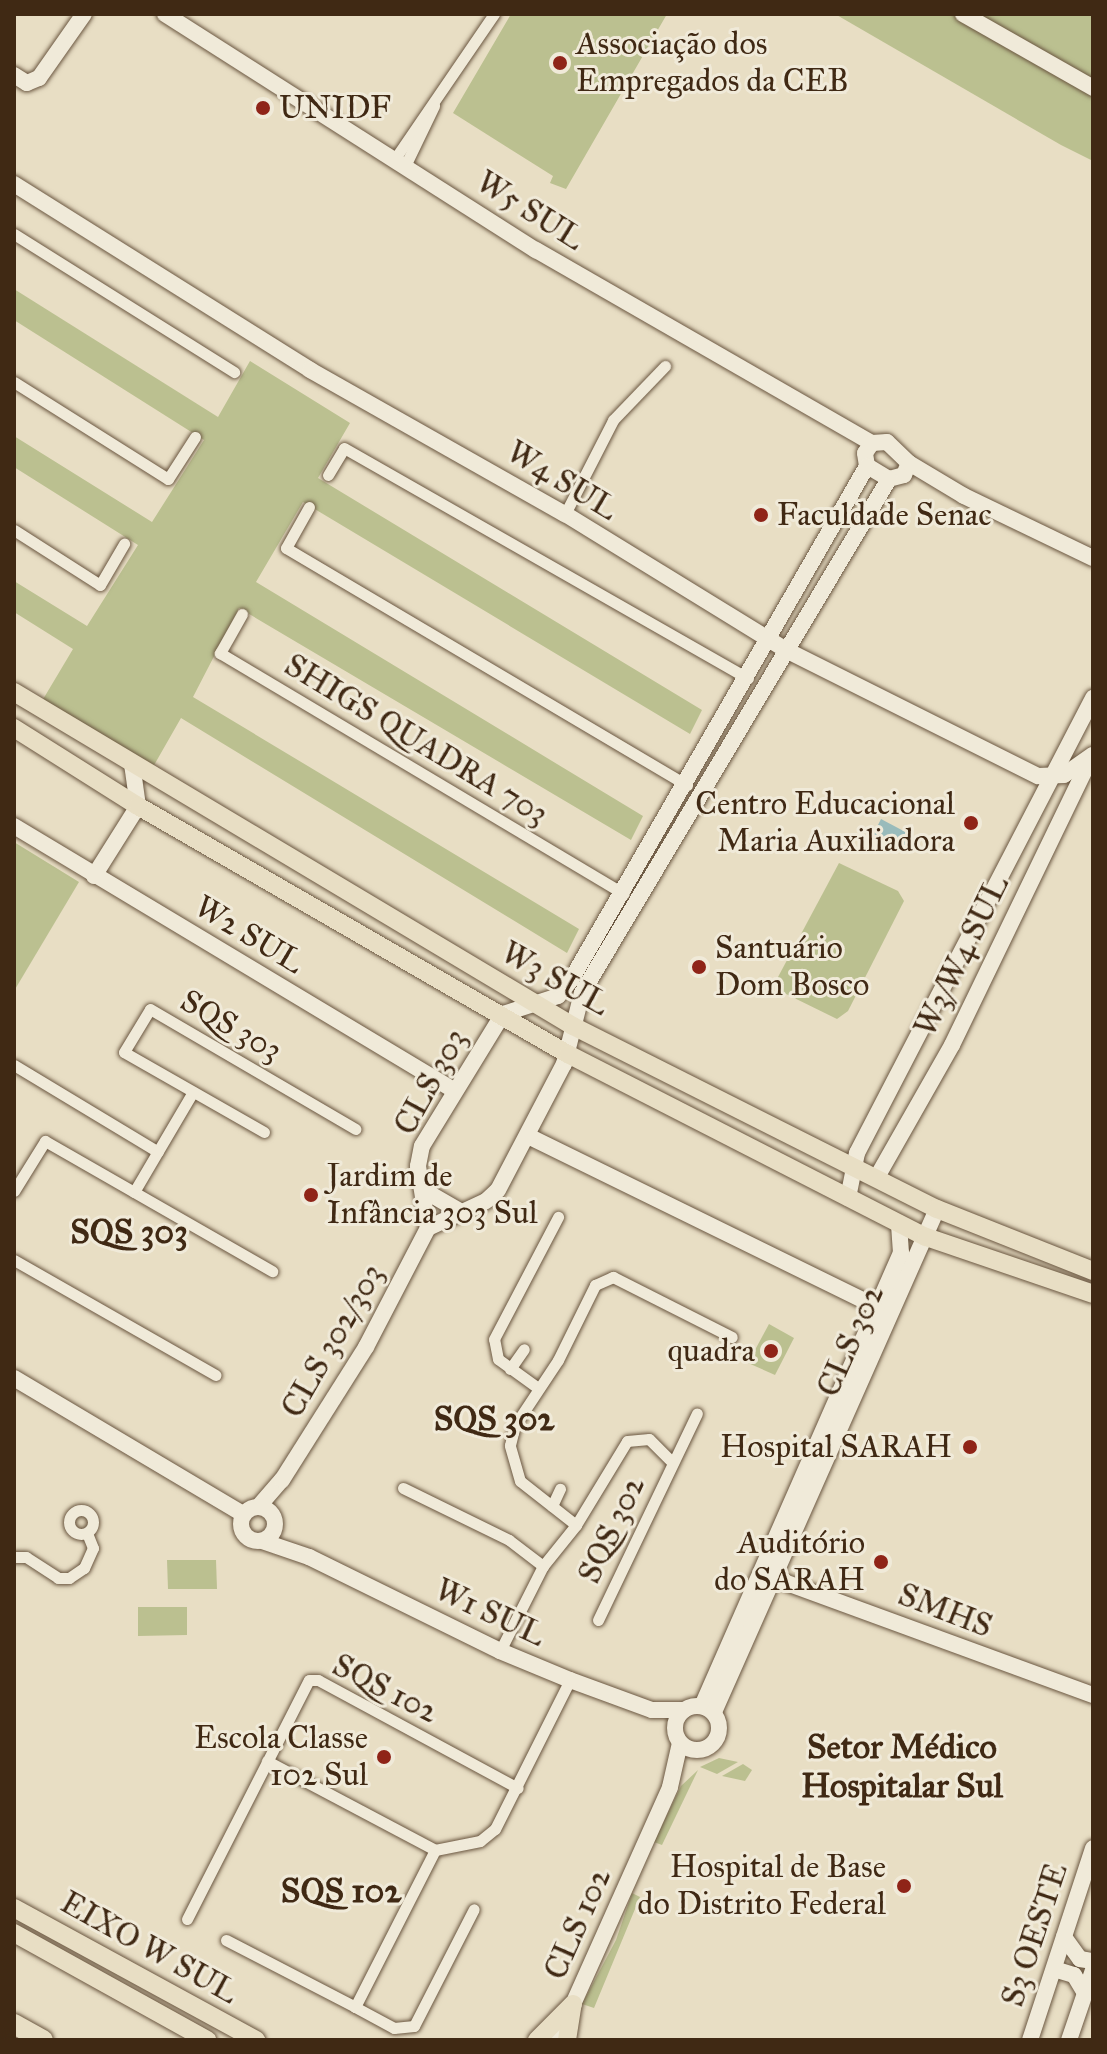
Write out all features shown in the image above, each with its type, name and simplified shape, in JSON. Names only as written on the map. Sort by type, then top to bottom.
[{"type":"highway","points":[[14,2024],[43,2040]]},
{"type":"main road","name":"W5 SUL","points":[[165,14],[536,250],[872,443]]},
{"type":"main road","points":[[963,14],[1093,88]]},
{"type":"main road","points":[[14,75],[27,83],[39,78],[80,16]]},
{"type":"main road","name":"W4 SUL","points":[[14,184],[310,370],[565,514],[786,650],[1024,772],[1052,778]]},
{"type":"main road","points":[[428,1228],[486,1201],[498,1190],[568,1054],[582,993],[624,894],[662,842],[687,785],[867,466],[865,453],[872,443],[887,442],[909,463],[964,496],[1093,558]]},
{"type":"main road","points":[[503,1014],[536,1005],[566,989],[602,944],[662,842],[786,650],[889,479],[904,475],[909,463]]},
{"type":"main road","points":[[867,466],[889,479]]},
{"type":"main road","name":"W3 SUL","points":[[14,692],[573,1026],[937,1209],[1093,1271]]},
{"type":"main road","name":"W3/W4 SUL","points":[[848,1198],[852,1164],[915,1048],[1093,698]]},
{"type":"main road","name":"W3 SUL","points":[[14,728],[138,806],[568,1054],[926,1237],[1093,1294]]},
{"type":"main road","points":[[1052,778],[1092,755]]},
{"type":"main road","name":"W3/W4 SUL","points":[[877,1177],[937,1068],[1092,755]]},
{"type":"main road","points":[[94,876],[138,806],[132,764]]},
{"type":"main road","points":[[1036,805],[1061,815]]},
{"type":"main road","name":"W2 SUL","points":[[14,826],[455,1091]]},
{"type":"main road","points":[[338,920],[345,906],[362,902]]},
{"type":"main road","points":[[970,938],[995,948]]},
{"type":"main road","points":[[962,956],[976,957],[987,969]]},
{"type":"main road","name":"CLS 303","points":[[428,1228],[425,1191],[418,1166],[422,1146],[503,1014]]},
{"type":"main road","points":[[915,1048],[927,1065],[937,1068]]},
{"type":"main road","points":[[902,1072],[915,1073],[927,1087]]},
{"type":"main road","points":[[710,1125],[722,1115],[720,1099]]},
{"type":"main road","points":[[528,1136],[851,1297],[875,1306],[900,1299]]},
{"type":"main road","points":[[425,1191],[459,1211]]},
{"type":"main road","name":"CLS 302","points":[[708,1709],[776,1579],[937,1209]]},
{"type":"main road","name":"CLS 302","points":[[708,1709],[866,1325],[901,1253],[899,1223]]},
{"type":"main road","name":"CLS 302/303","points":[[258,1517],[366,1347],[428,1228]]},
{"type":"main road","points":[[1025,1272],[1061,1276],[1070,1263]]},
{"type":"main road","points":[[851,1297],[866,1325]]},
{"type":"main road","name":"W1 SUL","points":[[14,1378],[258,1517],[309,1557]]},
{"type":"main road","name":"W1 SUL","points":[[14,1386],[258,1517]]},
{"type":"main road","points":[[258,1517],[262,1541]]},
{"type":"main road","name":"W1 SUL","points":[[258,1517],[246,1536],[309,1557],[500,1651],[652,1710],[708,1709]]},
{"type":"main road","name":"SMHS","points":[[776,1579],[1093,1695]]},
{"type":"main road","name":"CLS 102","points":[[557,2040],[670,1787],[697,1751],[718,1737],[708,1709]]},
{"type":"main road","name":"W1 SUL","points":[[652,1710],[678,1739]]},
{"type":"main road","name":"CLS 102","points":[[670,1787],[684,1710]]},
{"type":"main road","points":[[678,1739],[697,1751]]},
{"type":"main road","name":"S3 OESTE","points":[[1030,2040],[1093,1848]]},
{"type":"main road","name":"EIXO W SUL","points":[[14,1908],[256,2040]]},
{"type":"main road","name":"EIXO W SUL","points":[[14,1933],[207,2040]]},
{"type":"main road","points":[[1064,1937],[1080,1959],[1093,1961]]},
{"type":"main road","points":[[1054,1969],[1074,1975],[1085,1993]]},
{"type":"main road","name":"S3 OESTE","points":[[1069,2040],[1093,1970]]},
{"type":"main road","points":[[537,2040],[573,2004]]},
{"type":"main road","points":[[567,2040],[573,2004]]},
{"type":"street","points":[[400,163],[494,14]]},
{"type":"street","points":[[14,234],[234,372]]},
{"type":"street","points":[[565,514],[613,420],[665,366]]},
{"type":"street","points":[[14,382],[168,479],[195,437]]},
{"type":"street","points":[[328,475],[344,448],[748,678]]},
{"type":"street","points":[[309,507],[286,548],[687,785]]},
{"type":"street","points":[[14,530],[100,585],[124,544]]},
{"type":"street","name":"SHIGS QUADRA 703","points":[[242,614],[220,653],[624,894]]},
{"type":"street","name":"SQS 303","points":[[264,1132],[124,1052],[150,1009],[355,1129]]},
{"type":"street","points":[[14,1065],[158,1152]]},
{"type":"street","points":[[134,1192],[193,1092]]},
{"type":"street","points":[[14,1191],[45,1141],[272,1271]]},
{"type":"street","points":[[538,1388],[498,1359],[494,1339],[558,1217]]},
{"type":"street","points":[[14,1260],[216,1375]]},
{"type":"street","name":"SQS 302","points":[[576,1525],[520,1481],[511,1463],[515,1425],[602,1278],[613,1277],[732,1337]]},
{"type":"street","points":[[510,1369],[524,1349]]},
{"type":"street","name":"SQS 302","points":[[598,1620],[697,1413]]},
{"type":"street","name":"SQS 302","points":[[500,1651],[543,1566],[576,1525],[627,1441],[649,1439],[672,1462]]},
{"type":"street","name":"SQS 302","points":[[403,1488],[509,1540],[543,1566]]},
{"type":"street","name":"SQS 302","points":[[552,1506],[560,1489]]},
{"type":"street","points":[[14,1557],[26,1557],[58,1578],[69,1578],[84,1568],[93,1548],[87,1533]]},
{"type":"street","name":"SQS 102","points":[[187,1919],[267,1761],[301,1686],[318,1680],[518,1788]]},
{"type":"street","points":[[267,1761],[435,1850],[488,1836],[518,1788],[570,1680]]},
{"type":"street","points":[[355,2007],[435,1850]]},
{"type":"street","points":[[226,1940],[394,2028],[414,2026],[474,1909]]},
{"type":"green space","name":"Associação dos Empregados da CEB","points":[[511,14],[667,14],[566,189],[550,183],[553,176],[453,113]]},
{"type":"green space","points":[[835,14],[1093,14],[1093,161],[1061,145]]},
{"type":"green space","points":[[14,289],[218,417],[250,361],[350,423],[318,478],[702,710],[690,734],[303,502],[256,582],[643,816],[631,840],[239,608],[193,697],[579,929],[567,953],[181,718],[153,767],[42,701],[73,649],[14,612],[14,581],[87,626],[138,545],[14,467],[14,436],[152,522],[204,440],[14,320]]},
{"type":"green space","points":[[14,842],[79,882],[14,991]]},
{"type":"green space","points":[[839,863],[898,891],[904,901],[848,1011],[837,1019],[782,992],[778,977]]},
{"type":"green space","name":"quadra","points":[[769,1324],[794,1338],[775,1375],[748,1363]]},
{"type":"green space","points":[[167,1560],[216,1560],[217,1589],[168,1589]]},
{"type":"green space","points":[[138,1607],[187,1607],[187,1635],[138,1636]]},
{"type":"green space","points":[[719,1758],[738,1762],[717,1774],[700,1767]]},
{"type":"green space","points":[[743,1764],[752,1770],[745,1781],[722,1776]]},
{"type":"green space","points":[[698,1770],[662,1845],[654,1842],[681,1786]]},
{"type":"green space","points":[[632,1893],[640,1897],[594,2008],[582,2004],[616,1940]]},
{"type":"water","points":[[881,819],[913,836],[905,852],[873,835]]},
{"type":"place","name":"Associação dos Empregados da CEB","points":[[560,63]]},
{"type":"place","name":"UNIDF","points":[[263,108]]},
{"type":"place","name":"Faculdade Senac","points":[[761,515]]},
{"type":"place","name":"Centro Educacional Maria Auxiliadora","points":[[971,823]]},
{"type":"place","name":"Santuário Dom Bosco","points":[[699,967]]},
{"type":"place","name":"Jardim de Infância 303 Sul","points":[[311,1195]]},
{"type":"place","name":"quadra","points":[[771,1351]]},
{"type":"place","name":"Hospital SARAH","points":[[970,1447]]},
{"type":"place","name":"Auditório do SARAH","points":[[881,1562]]},
{"type":"place","name":"Escola Classe 102 Sul","points":[[384,1757]]},
{"type":"place","name":"Hospital de Base do Distrito Federal","points":[[904,1886]]},
{"type":"district","name":"SQS 303","points":[[129,1232]]},
{"type":"district","name":"SQS 302","points":[[494,1419]]},
{"type":"district","name":"Setor Médico Hospitalar Sul","points":[[902,1766]]},
{"type":"district","name":"SQS 102","points":[[341,1891]]}]
